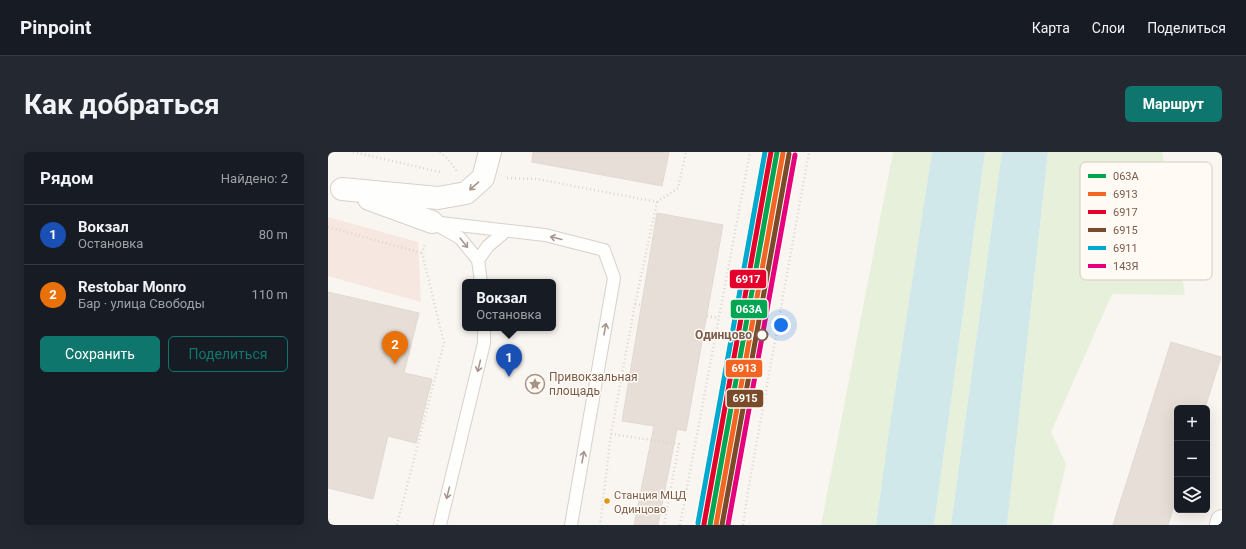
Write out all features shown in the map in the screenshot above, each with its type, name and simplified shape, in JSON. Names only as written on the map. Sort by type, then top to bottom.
[{"type":"street","points":[[335,188],[438,198],[466,193],[483,178],[490,152]]},
{"type":"street","points":[[335,188],[432,222]]},
{"type":"street","points":[[1221,525],[1222,521]]},
{"type":"lane","points":[[432,222],[545,235],[604,250],[614,278],[571,525]]},
{"type":"lane","points":[[432,222],[460,238],[478,260],[481,279]]},
{"type":"lane","points":[[478,260],[488,246],[506,231]]},
{"type":"lane","points":[[440,525],[484,343],[484,331]]},
{"type":"path","points":[[353,152],[444,173],[438,198]]},
{"type":"path","points":[[440,152],[447,158]]},
{"type":"path","points":[[656,202],[678,188],[686,152]]},
{"type":"path","points":[[680,525],[750,152]]},
{"type":"path","points":[[743,525],[808,152]]},
{"type":"path","points":[[397,525],[444,343],[422,253],[432,222]]},
{"type":"path","points":[[328,227],[422,253]]},
{"type":"path","points":[[635,304],[642,305]]},
{"type":"path","points":[[707,316],[719,318]]},
{"type":"path","points":[[600,525],[611,434],[679,444],[664,525]]},
{"type":"shaded area","points":[[328,217],[418,242],[421,302],[328,276]]},
{"type":"green space","points":[[893,152],[932,152],[876,525],[821,525]]},
{"type":"green space","points":[[985,152],[1002,152],[951,525],[934,525]]},
{"type":"green space","points":[[1048,152],[1162,152],[1164,162],[1080,162],[1080,280],[1183,280],[1185,295],[1112,294],[1051,432],[1066,464],[1052,525],[1007,525]]},
{"type":"water","points":[[932,152],[985,152],[934,525],[876,525],[889,431]]},
{"type":"water","points":[[1002,152],[1048,152],[1007,525],[951,525]]},
{"type":"building","points":[[533,152],[669,152],[662,186],[532,162]]},
{"type":"building","points":[[657,213],[723,225],[686,431],[677,429],[658,525],[634,525],[654,426],[622,421]]},
{"type":"building","points":[[328,292],[419,313],[404,373],[432,379],[416,443],[388,436],[373,499],[328,488]]},
{"type":"building","points":[[1171,342],[1221,357],[1206,405],[1174,405],[1174,506],[1168,525],[1113,525]]},
{"type":"transit line","name":"6911","points":[[698,523],[765,152]]},
{"type":"transit line","name":"6917","points":[[704,524],[771,152]]},
{"type":"transit line","name":"063А","points":[[710,525],[777,152]]},
{"type":"transit line","name":"6913","points":[[716,525],[783,153]]},
{"type":"transit line","name":"6915","points":[[722,525],[789,154]]},
{"type":"transit line","name":"143Я","points":[[728,525],[795,155]]},
{"type":"place","name":"Одинцово","points":[[762,335]]},
{"type":"place","name":"Restobar Monro","points":[[395,364]]},
{"type":"place","name":"Вокзал","points":[[509,377]]},
{"type":"place","name":"Привокзальная площадь","points":[[535,384]]},
{"type":"place","name":"Станция МЦД Одинцово","points":[[607,501]]}]
